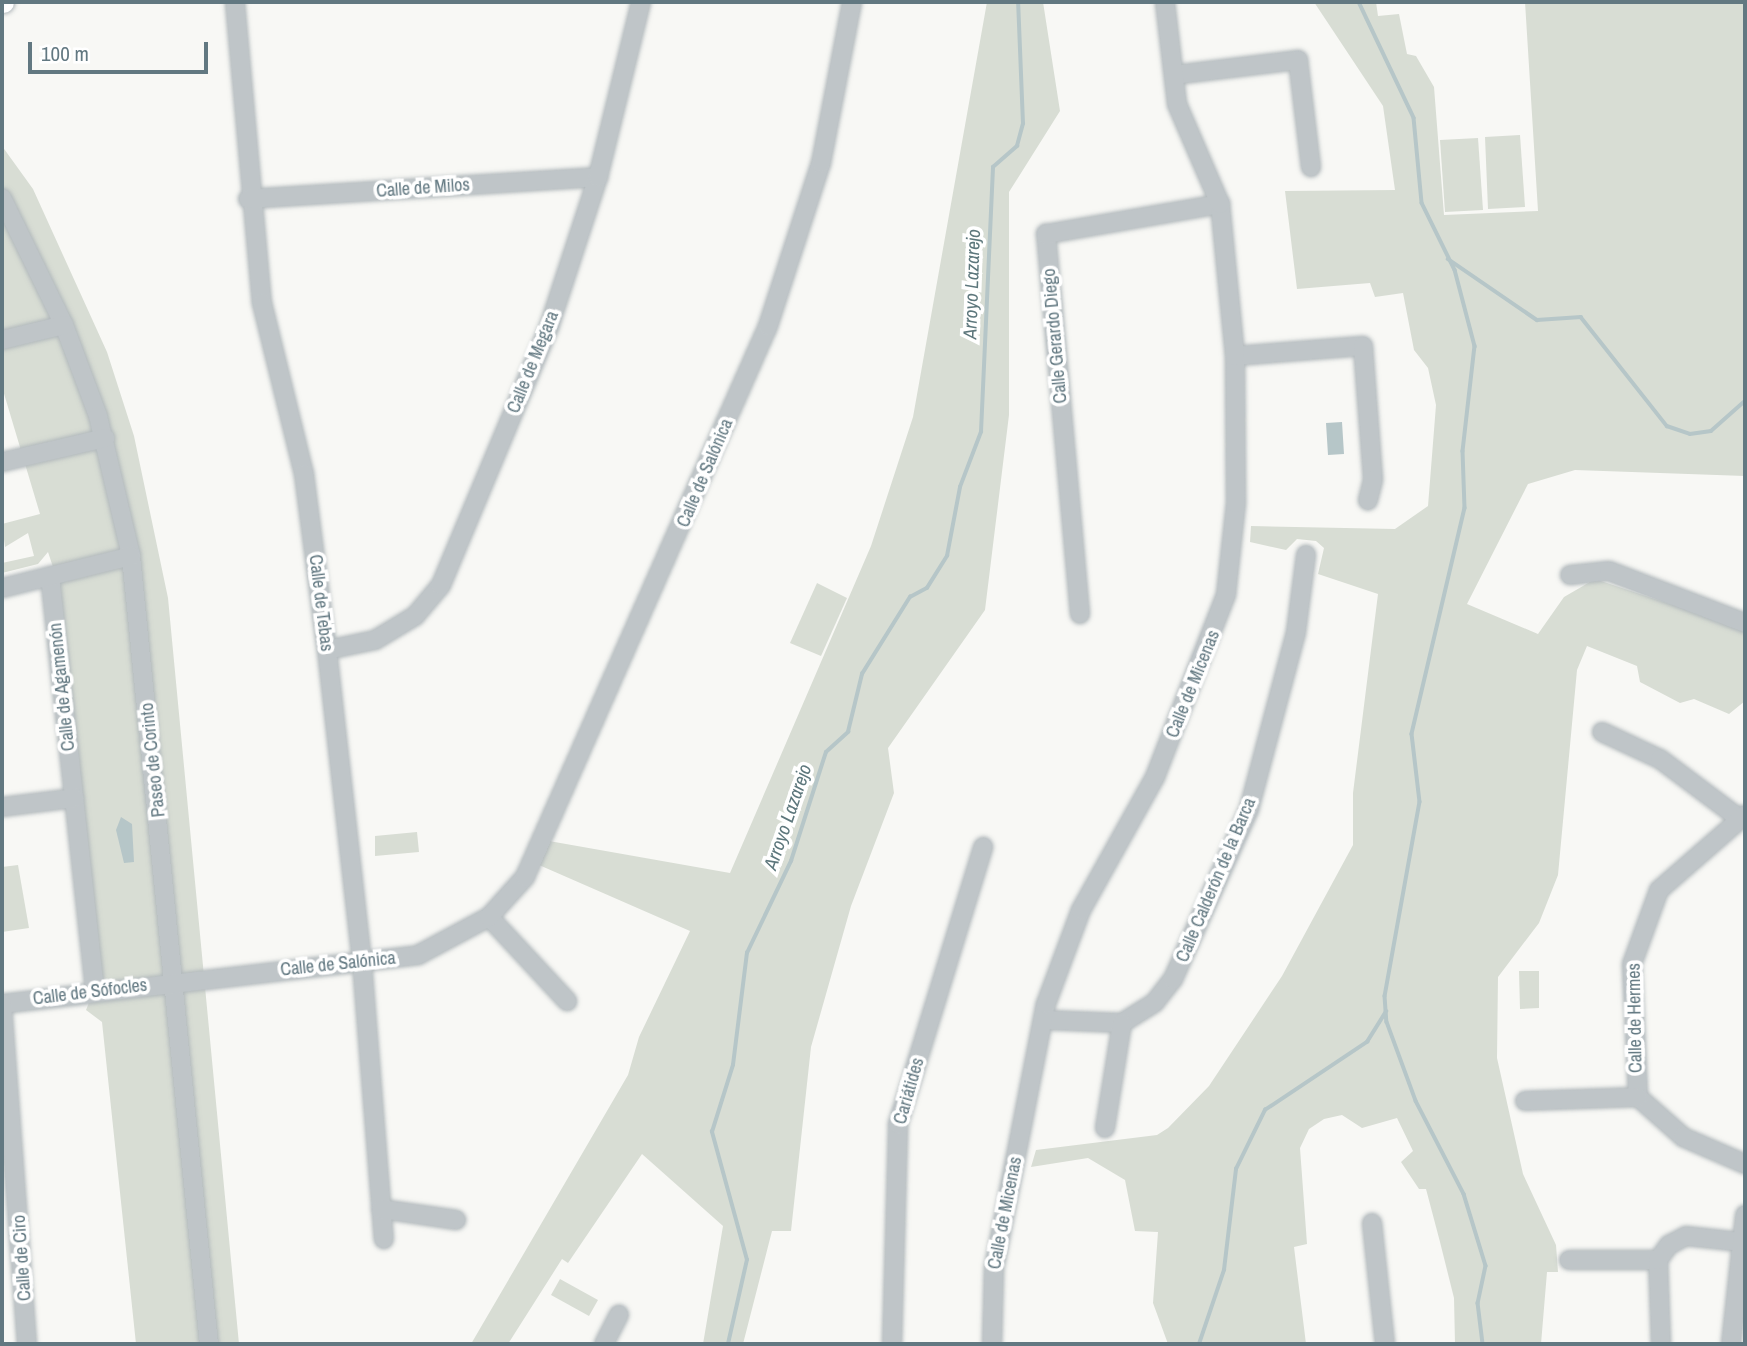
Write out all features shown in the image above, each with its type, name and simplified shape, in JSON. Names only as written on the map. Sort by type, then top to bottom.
[{"type":"street","name":"Calle de Tebas","points":[[235,2],[248,199],[262,303],[304,474],[327,650],[362,962],[384,1239]]},
{"type":"street","name":"Calle de Megara","points":[[327,650],[375,640],[415,616],[441,585],[549,327],[598,177],[641,2]]},
{"type":"street","name":"Calle de Salónica","points":[[178,981],[418,955],[489,917],[525,877],[768,326],[821,163],[852,2]]},
{"type":"street","name":"Calle de Micenas","points":[[992,1344],[994,1268],[1044,1020],[1070,935],[1115,842],[1155,778],[1222,611],[1236,503],[1235,356],[1220,204],[1177,104],[1165,2]]},
{"type":"street","points":[[1174,75],[1298,60],[1311,166]]},
{"type":"street","name":"Calle de Milos","points":[[248,199],[598,177]]},
{"type":"street","name":"Paseo de Corinto","points":[[3,204],[64,325],[105,438],[131,556],[178,981],[209,1344]]},
{"type":"street","name":"Calle Gerardo Diego","points":[[1080,614],[1046,234],[1220,204]]},
{"type":"street","points":[[2,340],[64,325]]},
{"type":"street","points":[[1235,356],[1363,346],[1373,480],[1368,500]]},
{"type":"street","points":[[2,462],[105,438]]},
{"type":"street","name":"Calle Calderón de la Barca","points":[[1122,1023],[1155,1002],[1173,979],[1249,809],[1296,632],[1306,555]]},
{"type":"street","points":[[2,587],[131,556]]},
{"type":"street","points":[[1570,575],[1609,571],[1745,623]]},
{"type":"street","name":"Calle de Agamenón","points":[[50,576],[95,990]]},
{"type":"street","points":[[1602,732],[1660,759],[1743,817]]},
{"type":"street","points":[[2,807],[74,798]]},
{"type":"street","name":"Calle de Hermes","points":[[1743,817],[1659,890],[1638,935],[1632,1061],[1638,1097],[1683,1137],[1745,1164]]},
{"type":"street","name":"Cariátides","points":[[892,1344],[898,1124],[983,847]]},
{"type":"street","points":[[489,917],[567,1001]]},
{"type":"street","name":"Calle de Sófocles","points":[[2,1004],[178,981]]},
{"type":"street","name":"Calle de Ciro","points":[[2,1004],[27,1344]]},
{"type":"street","points":[[1044,1020],[1122,1023],[1105,1128]]},
{"type":"street","name":"Calle de Hermes","points":[[1525,1101],[1638,1097]]},
{"type":"street","points":[[381,1209],[456,1220]]},
{"type":"street","points":[[1731,1344],[1745,1214]]},
{"type":"street","points":[[1372,1223],[1385,1344]]},
{"type":"street","points":[[1569,1260],[1658,1260],[1686,1236],[1740,1242]]},
{"type":"street","points":[[1658,1260],[1661,1344]]},
{"type":"street","points":[[604,1344],[619,1315]]},
{"type":"shaded area","points":[[987,2],[1043,2],[1060,111],[1009,192],[1009,415],[985,610],[888,748],[894,793],[851,906],[811,1047],[791,1231],[772,1231],[743,1344],[703,1344],[723,1226],[642,1154],[568,1263],[562,1259],[508,1344],[471,1344],[628,1075],[639,1037],[690,931],[539,865],[549,841],[730,873],[871,546],[913,417]]},
{"type":"shaded area","points":[[1314,2],[1376,2],[1378,16],[1399,14],[1407,54],[1416,56],[1434,87],[1444,215],[1538,211],[1525,2],[1745,2],[1745,476],[1575,470],[1528,484],[1467,604],[1538,634],[1564,597],[1595,579],[1745,629],[1745,701],[1729,714],[1694,699],[1680,703],[1640,682],[1637,666],[1587,646],[1577,670],[1558,875],[1539,923],[1498,977],[1497,1058],[1523,1174],[1556,1245],[1558,1272],[1547,1272],[1541,1344],[1455,1344],[1454,1298],[1440,1242],[1426,1189],[1419,1189],[1401,1162],[1413,1151],[1397,1118],[1362,1128],[1342,1115],[1324,1119],[1309,1129],[1300,1148],[1307,1244],[1294,1247],[1306,1344],[1168,1344],[1153,1303],[1158,1232],[1135,1231],[1125,1180],[1088,1158],[1031,1167],[1036,1150],[1157,1135],[1168,1128],[1209,1086],[1282,976],[1353,845],[1353,793],[1378,594],[1318,574],[1324,548],[1316,541],[1297,539],[1286,550],[1250,542],[1251,526],[1395,529],[1428,506],[1436,405],[1428,368],[1414,350],[1403,293],[1375,297],[1370,283],[1297,289],[1285,191],[1395,190],[1383,106]]},
{"type":"shaded area","points":[[1520,135],[1525,207],[1488,209],[1485,137]]},
{"type":"shaded area","points":[[1478,138],[1483,210],[1445,212],[1440,140]]},
{"type":"shaded area","points":[[2,146],[33,189],[107,352],[134,436],[168,598],[239,1344],[136,1344],[102,1022],[86,1010],[99,978],[58,582],[48,552],[38,564],[2,573],[2,563],[34,556],[28,533],[5,547],[2,524],[40,514],[2,387]]},
{"type":"shaded area","points":[[1342,422],[1344,454],[1328,455],[1326,423]]},
{"type":"shaded area","points":[[817,583],[847,598],[821,656],[790,643]]},
{"type":"shaded area","points":[[121,817],[132,824],[134,862],[124,863],[116,830]]},
{"type":"shaded area","points":[[417,832],[419,852],[375,856],[375,836]]},
{"type":"shaded area","points":[[18,865],[29,928],[2,932],[2,867]]},
{"type":"shaded area","points":[[1519,971],[1539,971],[1539,1008],[1520,1009]]},
{"type":"shaded area","points":[[560,1279],[598,1300],[589,1316],[551,1295]]},
{"type":"waterway","name":"Arroyo Lazarejo","points":[[728,1344],[747,1260],[712,1132],[733,1065],[747,953],[791,861],[826,752],[848,732],[862,674],[910,597],[927,588],[947,556],[960,487],[981,432],[993,167],[1017,146],[1023,124],[1018,2]]},
{"type":"waterway","points":[[1359,2],[1414,118],[1422,203],[1455,270],[1475,346],[1463,451],[1465,508],[1412,734],[1420,802],[1385,996],[1387,1022],[1416,1101],[1464,1194],[1486,1266],[1478,1303],[1483,1344]]},
{"type":"waterway","points":[[1448,259],[1537,320],[1581,317],[1667,426],[1690,434],[1711,431],[1745,401]]},
{"type":"waterway","points":[[1199,1344],[1224,1270],[1236,1169],[1265,1110],[1367,1042],[1386,1012]]}]
